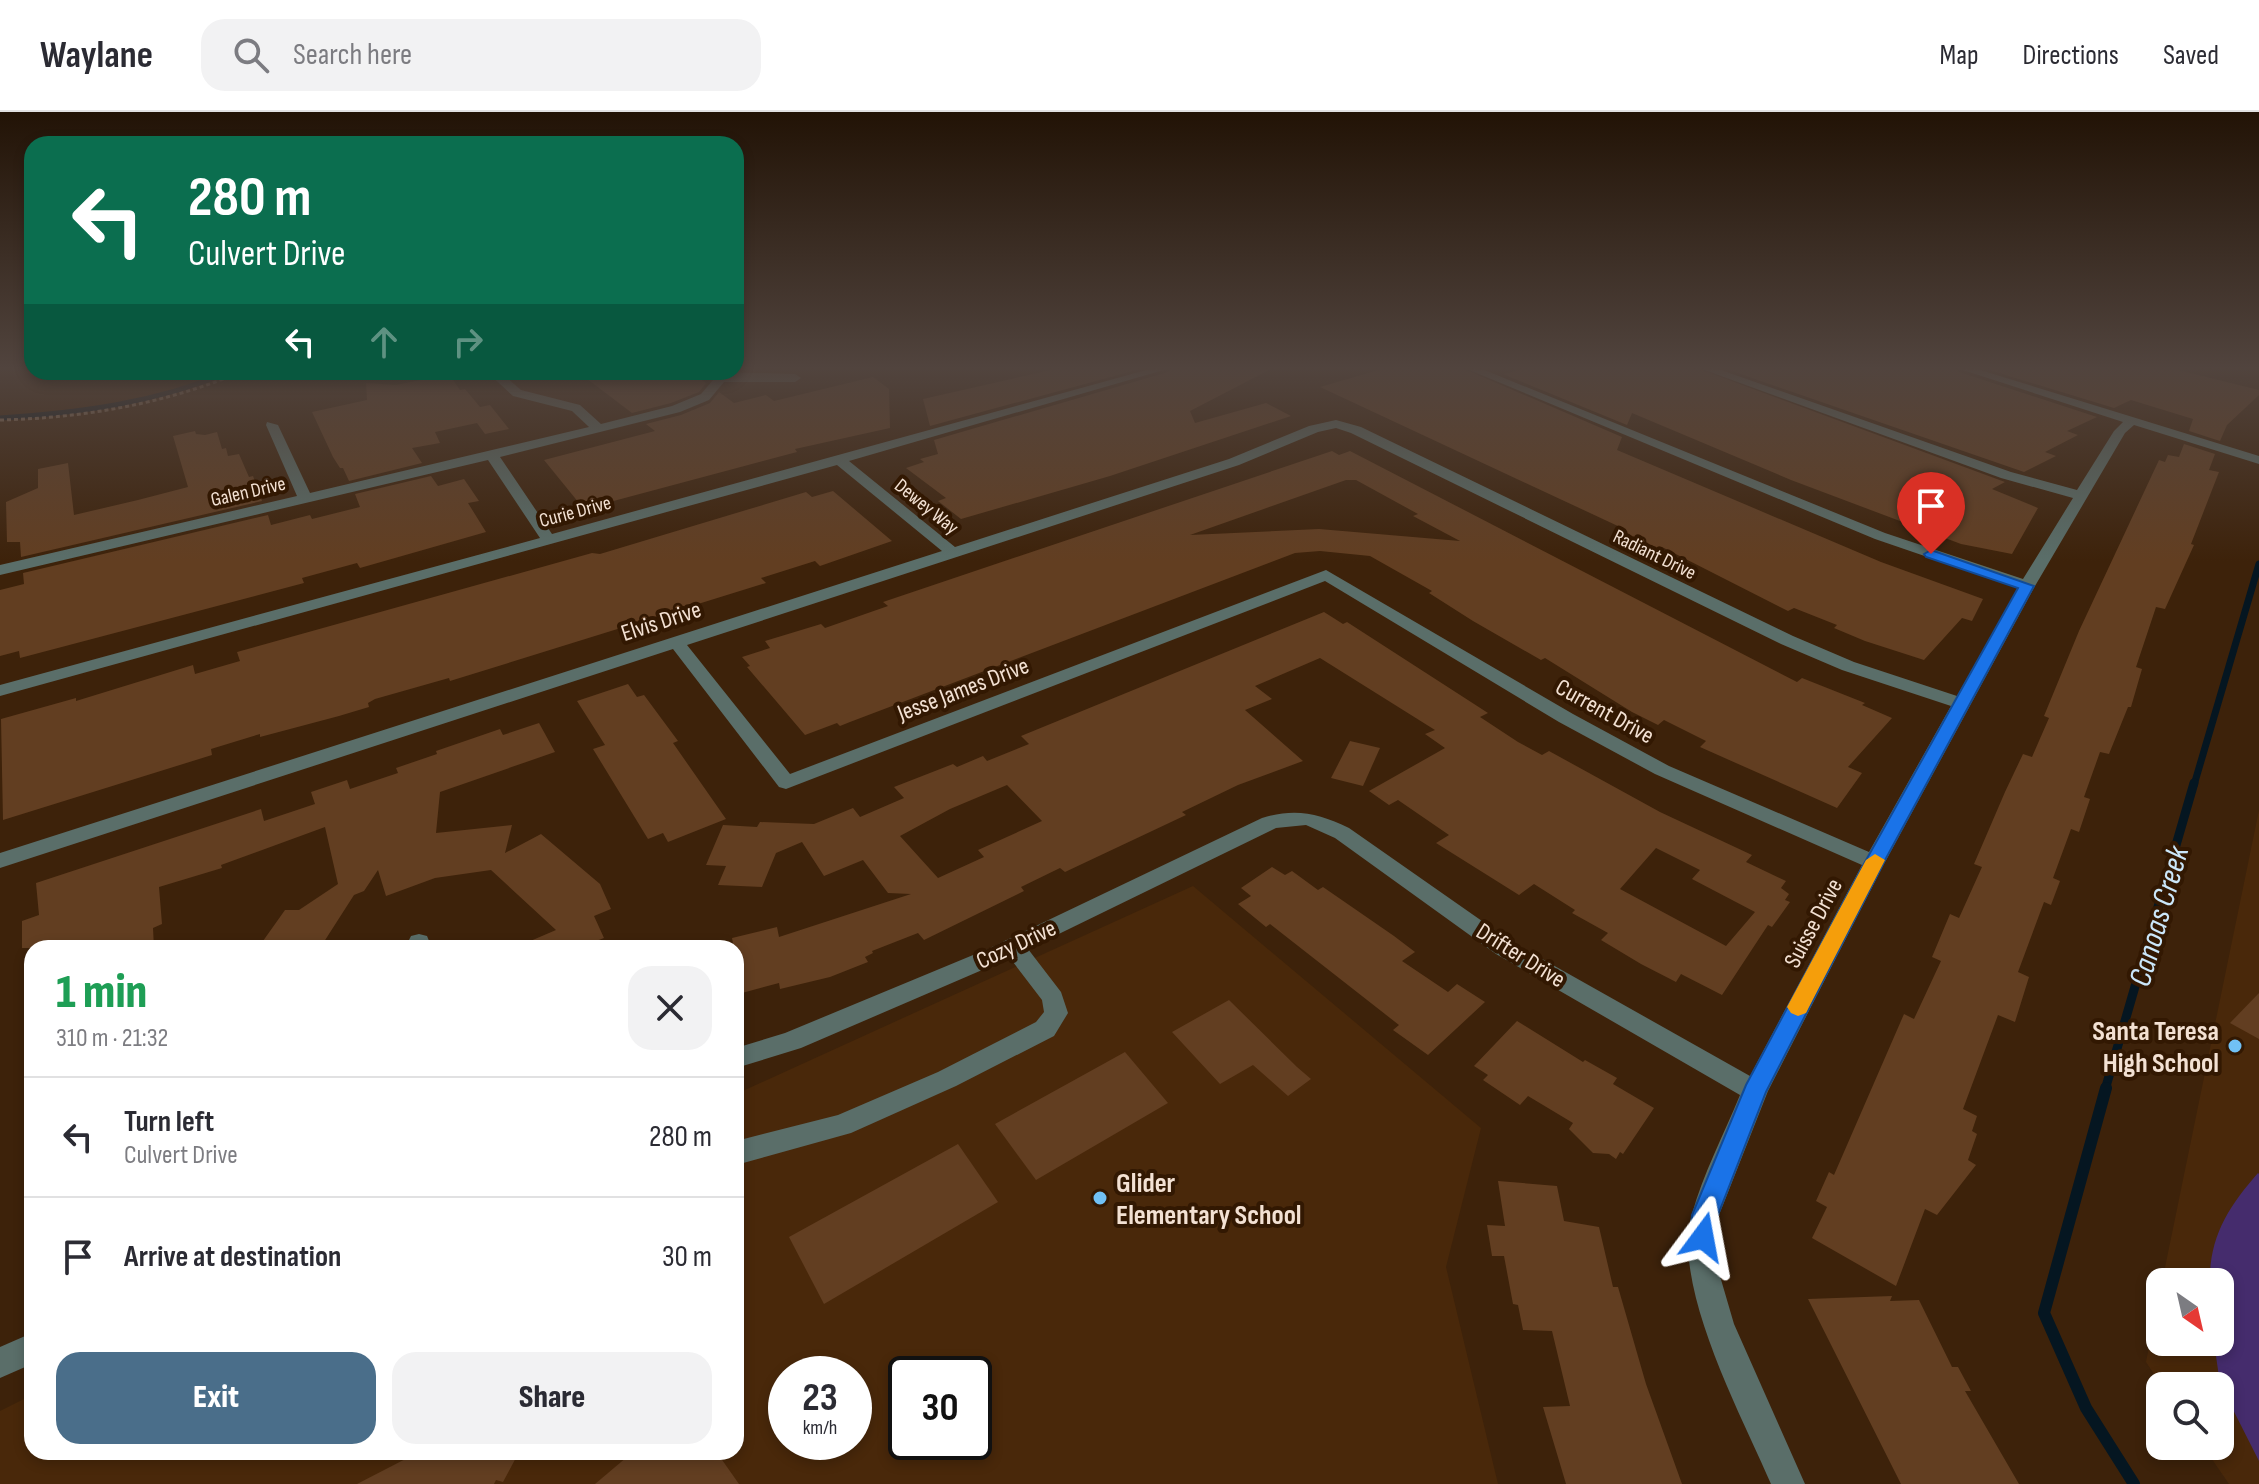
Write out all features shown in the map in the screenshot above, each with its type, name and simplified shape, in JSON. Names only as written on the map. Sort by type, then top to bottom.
[{"type":"street","points":[[276,433],[305,498]]},
{"type":"street","name":"Galen Drive","points":[[0,570],[578,433]]},
{"type":"street","name":"Curie Drive","points":[[0,691],[934,433]]},
{"type":"street","name":"Elvis Drive","points":[[0,861],[1234,462],[1304,433]]},
{"type":"street","name":"Radiant Drive","points":[[1362,433],[1787,640],[1848,666],[1962,704]]},
{"type":"street","points":[[1629,433],[1880,536],[2027,586]]},
{"type":"street","points":[[1888,433],[2006,475],[2082,496]]},
{"type":"street","name":"Suisse Drive","points":[[1788,1484],[1719,1325],[1701,1259],[1705,1215],[1755,1091],[1874,862],[2027,586],[2119,433]]},
{"type":"street","points":[[2174,433],[2259,460]]},
{"type":"street","points":[[492,455],[548,539]]},
{"type":"street","name":"Dewey Way","points":[[839,460],[951,551]]},
{"type":"street","name":"Jesse James Drive","points":[[675,641],[786,783],[1326,575]]},
{"type":"street","name":"Current Drive","points":[[1326,575],[1552,710],[1662,770],[1874,862]]},
{"type":"street","name":"Cozy Drive","points":[[744,1056],[792,1041],[1013,946],[1291,815]]},
{"type":"street","name":"Drifter Drive","points":[[1291,815],[1318,821],[1342,833],[1504,948],[1755,1091]]},
{"type":"street","points":[[744,1151],[842,1125],[947,1079],[1045,1029],[1056,1013],[1053,998],[1013,946]]},
{"type":"street","points":[[0,1363],[24,1352]]},
{"type":"shaded area","name":"Santa Teresa High School","points":[[2259,810],[2259,1484],[2229,1484],[2213,1460],[2234,1460],[2234,1372],[2153,1372],[2146,1362],[2147,1356],[2234,1356],[2234,1268],[2165,1268]]},
{"type":"shaded area","name":"Glider Elementary School","points":[[1193,886],[1481,1128],[1446,1267],[1498,1484],[0,1484],[0,1411],[24,1399],[24,1460],[744,1460],[744,1090]]},
{"type":"shaded area","points":[[2258,1173],[2259,1461],[2234,1412],[2234,1372],[2218,1372],[2216,1356],[2234,1356],[2234,1268],[2211,1268],[2217,1236],[2238,1198]]},
{"type":"building","points":[[217,433],[222,449],[226,448],[228,456],[239,454],[249,477],[253,476],[262,501],[21,557],[20,542],[7,542],[6,502],[38,488],[38,469],[68,463],[74,515],[188,487],[173,436]]},
{"type":"building","points":[[322,433],[435,433],[440,443],[412,448],[422,463],[349,481]]},
{"type":"building","points":[[647,433],[867,433],[795,449],[797,452],[606,503],[601,497],[579,503],[544,460]]},
{"type":"building","points":[[958,433],[1240,433],[1110,476],[961,519],[938,501],[946,498],[906,468],[924,462],[920,459],[938,454],[934,440]]},
{"type":"building","points":[[1419,433],[1613,433],[1622,437],[1617,450],[1881,562],[1983,599],[1972,621],[1962,618],[1924,660],[1865,641],[1834,628],[1837,625],[1794,608],[1788,611],[1662,547],[1658,549],[1616,528],[1620,527]]},
{"type":"building","points":[[1680,433],[1872,433],[2005,482],[1992,489],[2038,508],[2012,554],[1961,544],[1791,480]]},
{"type":"building","points":[[1911,433],[2078,435],[2045,452],[2056,456],[2024,472]]},
{"type":"building","points":[[2195,433],[2223,433],[2220,441]]},
{"type":"building","points":[[2184,444],[2215,454],[2209,470],[2219,472],[2191,544],[2194,545],[2165,609],[2156,607],[2136,667],[2142,669],[2131,707],[2128,707],[2109,754],[2100,752],[2084,797],[2090,799],[2079,832],[2071,829],[2053,878],[2060,881],[2051,905],[2044,902],[2018,972],[2029,977],[2015,1022],[1998,1015],[1963,1109],[1977,1116],[1972,1131],[1977,1134],[1968,1160],[1976,1165],[1937,1215],[1925,1209],[1896,1286],[1812,1238],[1827,1207],[1816,1201],[1829,1172],[1834,1175],[1904,1014],[1914,1019],[1941,961],[1932,957],[1950,914],[1959,918],[1982,867],[1974,864],[2005,792],[2023,754],[2032,757],[2049,718],[2044,716],[2079,631],[2159,460],[2165,462],[2168,455],[2179,457]]},
{"type":"building","points":[[1332,451],[1339,455],[1350,451],[1797,682],[1802,678],[1865,703],[1862,705],[1892,718],[1848,767],[1862,773],[1837,808],[1700,747],[1706,741],[1664,720],[1658,725],[1632,712],[1545,658],[1541,660],[1473,621],[1429,593],[1432,591],[1370,556],[1320,551],[1295,553],[840,726],[837,723],[805,735],[742,657],[770,648],[765,641],[821,624],[825,628],[888,606],[883,602]],"holes":[[[1346,480],[1356,480],[1460,541],[1319,529],[1190,535]]]},
{"type":"building","points":[[431,476],[438,486],[464,479],[479,501],[468,503],[486,532],[360,568],[357,563],[302,578],[304,583],[20,658],[19,651],[0,656],[0,590],[24,584],[23,573],[268,515],[271,525],[310,515],[312,519],[360,507],[355,494]]},
{"type":"building","points":[[833,491],[892,541],[820,566],[815,561],[761,578],[766,583],[450,681],[449,678],[375,699],[368,703],[369,707],[211,749],[212,755],[3,820],[1,719],[76,698],[76,701],[193,665],[195,674],[240,661],[237,652],[592,553],[600,554],[806,492],[812,497]]},
{"type":"building","points":[[1324,612],[1343,624],[1347,622],[1488,713],[1480,717],[1518,742],[1542,755],[1549,751],[1660,812],[1752,855],[1746,862],[1786,881],[1781,888],[1789,894],[1785,900],[1790,902],[1772,927],[1768,925],[1722,995],[1681,974],[1676,982],[1641,964],[1601,940],[1608,933],[1572,913],[1575,910],[1534,884],[1519,895],[1436,843],[1449,835],[1398,800],[1389,805],[1369,791],[1445,748],[1425,734],[1435,730],[1320,658],[1255,686],[1272,699],[1245,710],[1303,761],[1238,785],[1182,812],[1186,815],[1065,872],[1060,868],[1021,887],[1024,891],[924,940],[918,933],[872,951],[865,957],[868,962],[830,977],[780,989],[779,983],[744,992],[744,940],[732,938],[777,927],[779,937],[911,894],[888,893],[863,860],[824,876],[802,842],[776,853],[762,887],[718,885],[726,866],[706,865],[723,825],[757,827],[760,822],[814,824],[853,808],[860,817],[904,798],[894,787],[953,764],[957,767],[983,756],[987,761],[1029,744],[1021,736]],"holes":[[[1007,785],[1042,821],[978,850],[984,857],[938,878],[900,836],[950,809]],[[1656,848],[1700,870],[1692,879],[1755,912],[1726,946],[1620,889]]]},
{"type":"building","points":[[628,684],[637,697],[644,695],[678,741],[673,743],[726,819],[668,842],[663,833],[648,839],[593,749],[605,745],[577,701]]},
{"type":"building","points":[[539,723],[555,752],[440,792],[436,833],[512,825],[505,853],[541,834],[600,884],[611,909],[594,916],[604,938],[533,940],[556,930],[491,870],[435,878],[386,896],[378,870],[364,891],[354,895],[325,940],[264,940],[285,910],[299,910],[338,884],[325,827],[221,865],[222,868],[159,887],[162,924],[153,928],[154,940],[24,940],[22,948],[22,921],[39,915],[36,883],[261,809],[264,821],[315,804],[311,792],[347,780],[350,789],[398,773],[396,768],[437,754],[436,751],[500,729],[503,735]]},
{"type":"building","points":[[1350,741],[1380,748],[1363,786],[1331,778]]},
{"type":"building","points":[[1272,867],[1285,875],[1292,871],[1318,890],[1323,887],[1394,936],[1415,952],[1402,961],[1448,992],[1457,984],[1485,1002],[1428,1055],[1393,1030],[1399,1025],[1270,924],[1266,927],[1238,904],[1251,896],[1241,888]]},
{"type":"building","points":[[2259,993],[2259,1039],[2230,1023]]},
{"type":"building","points":[[1229,1000],[1311,1079],[1288,1096],[1253,1065],[1220,1084],[1172,1032]]},
{"type":"building","points":[[1517,1021],[1583,1062],[1585,1060],[1617,1078],[1613,1084],[1654,1108],[1623,1154],[1620,1152],[1616,1159],[1609,1154],[1593,1153],[1569,1129],[1573,1123],[1528,1096],[1520,1105],[1483,1080],[1488,1075],[1474,1066]]},
{"type":"building","points":[[1125,1052],[1168,1103],[1036,1180],[995,1124]]},
{"type":"building","points":[[958,1144],[998,1202],[824,1304],[789,1237]]},
{"type":"building","points":[[1498,1181],[1557,1186],[1564,1221],[1599,1227],[1613,1287],[1618,1287],[1646,1384],[1682,1484],[1566,1484],[1543,1407],[1570,1406],[1552,1331],[1523,1330],[1518,1305],[1513,1304],[1504,1256],[1492,1256],[1487,1225],[1505,1226]]},
{"type":"building","points":[[1892,1296],[1890,1301],[1919,1300],[1952,1367],[1958,1367],[1971,1391],[1965,1391],[2019,1484],[1901,1484],[1808,1299]]},
{"type":"building","points":[[404,1460],[515,1460],[503,1482],[496,1480],[494,1484],[357,1484]]},
{"type":"building","points":[[623,1460],[722,1460],[739,1484],[595,1484]]},
{"type":"waterway","name":"Canoas Creek","points":[[2194,785],[2259,564]]},
{"type":"waterway","name":"Canoas Creek","points":[[2105,1090],[2194,783]]},
{"type":"waterway","name":"Canoas Creek","points":[[2106,1088],[2044,1313],[2086,1408],[2134,1484]]},
{"type":"slow traffic","points":[[1798,1007],[1875,860]]},
{"type":"place","name":"Santa Teresa High School","points":[[2235,1046]]},
{"type":"place","name":"Glider Elementary School","points":[[1100,1198]]},
{"type":"route","points":[[1703,1237],[1705,1215],[1755,1091],[1874,862],[2027,586],[1931,554]]}]
